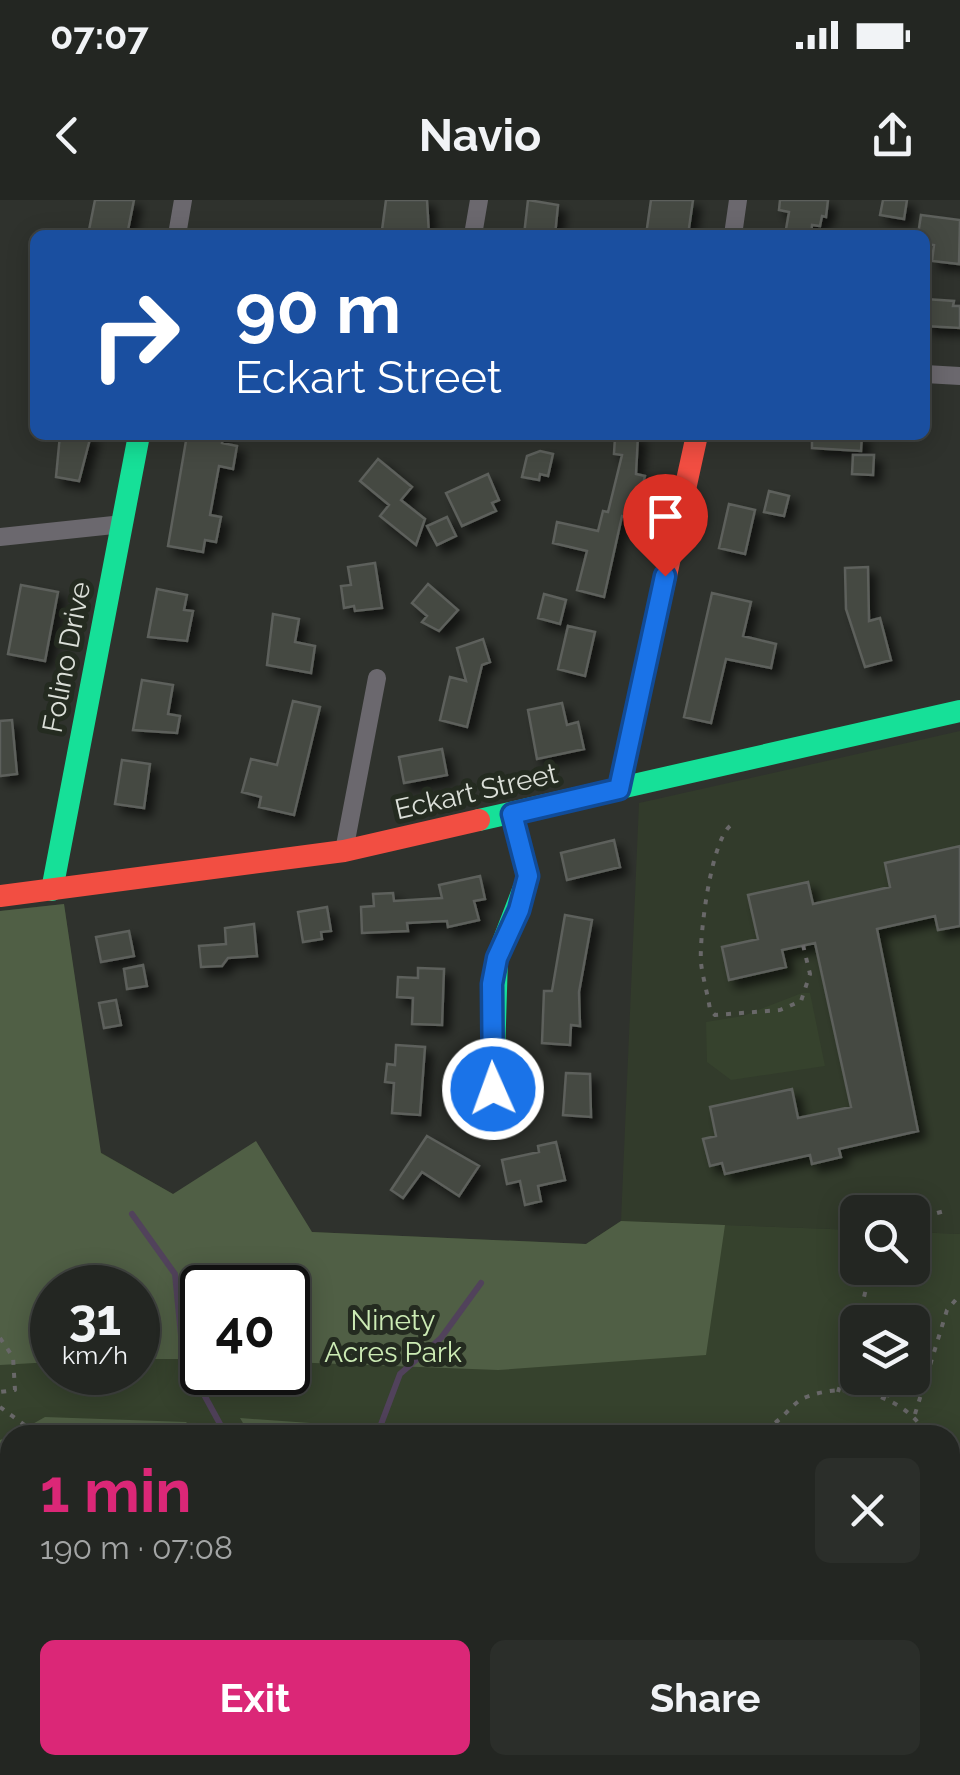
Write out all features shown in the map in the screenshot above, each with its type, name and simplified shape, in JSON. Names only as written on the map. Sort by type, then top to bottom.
[{"type":"street","points":[[178,230],[184,200]]},
{"type":"street","points":[[474,230],[478,200]]},
{"type":"street","points":[[733,230],[738,200]]},
{"type":"street","points":[[930,374],[960,376]]},
{"type":"street","name":"Folino Drive","points":[[52,890],[139,440]]},
{"type":"street","points":[[619,789],[696,440]]},
{"type":"street","points":[[0,537],[123,524]]},
{"type":"street","points":[[344,851],[377,678]]},
{"type":"street","name":"Eckart Street","points":[[0,896],[344,851],[960,711]]},
{"type":"street","points":[[493,1089],[492,984],[497,958],[519,910],[528,876],[512,814]]},
{"type":"path","points":[[730,826],[720,835],[702,946],[710,1010],[715,1015],[780,1010],[801,1001],[810,974],[803,945]]},
{"type":"path","points":[[930,1215],[948,1210]]},
{"type":"path","points":[[930,1370],[947,1310],[960,1295]]},
{"type":"path","points":[[0,1338],[13,1357],[15,1390],[0,1392]]},
{"type":"path","points":[[769,1425],[803,1398],[838,1392],[840,1385]]},
{"type":"path","points":[[878,1395],[915,1414],[921,1425]]},
{"type":"path","points":[[915,1414],[918,1396]]},
{"type":"path","points":[[0,1407],[24,1425]]},
{"type":"shaded area","points":[[960,731],[960,1234],[930,1233],[930,1195],[840,1195],[840,1229],[621,1221],[639,803]]},
{"type":"green space","name":"Ninety Acres Park","points":[[64,904],[100,1152],[173,1194],[312,1232],[586,1244],[621,1221],[840,1229],[840,1285],[930,1285],[930,1233],[960,1234],[960,1425],[0,1425],[0,911]]},
{"type":"green space","name":"Ninety Acres Park","points":[[64,904],[101,1153],[173,1194],[256,1141],[312,1232],[586,1244],[621,1221],[725,1225],[706,1355],[498,1370],[310,1363],[310,1265],[180,1265],[180,1359],[160,1359],[160,1265],[30,1265],[30,1363],[0,1365],[0,911]]},
{"type":"green space","points":[[810,993],[825,1066],[731,1080],[707,1062],[706,1022],[743,1016]]},
{"type":"green space","points":[[45,1417],[189,1425],[31,1425]]},
{"type":"green space","points":[[240,1418],[338,1425],[244,1425]]},
{"type":"building","points":[[95,200],[134,200],[128,230],[89,230]]},
{"type":"building","points":[[386,200],[427,200],[429,230],[382,230]]},
{"type":"building","points":[[528,200],[558,205],[556,230],[525,230]]},
{"type":"building","points":[[651,200],[693,200],[689,230],[647,230]]},
{"type":"building","points":[[780,200],[828,200],[826,217],[822,216],[820,226],[812,225],[812,230],[786,230],[789,212],[779,210]]},
{"type":"building","points":[[883,200],[907,200],[904,219],[880,215]]},
{"type":"building","points":[[921,215],[960,220],[959,264],[932,261],[934,245],[930,245],[930,230],[919,230]]},
{"type":"building","points":[[930,299],[954,301],[953,306],[960,306],[960,328],[930,326]]},
{"type":"building","points":[[60,440],[90,440],[79,481],[56,477]]},
{"type":"building","points":[[186,440],[223,440],[222,443],[237,446],[233,469],[219,466],[210,515],[221,517],[216,542],[205,540],[203,552],[168,546]]},
{"type":"building","points":[[615,440],[638,440],[636,474],[645,476],[634,520],[622,516],[604,597],[577,590],[587,551],[553,543],[557,522],[598,531],[603,511],[608,512],[622,455],[614,454]]},
{"type":"building","points":[[812,440],[862,440],[861,451],[812,448]]},
{"type":"building","points":[[540,451],[553,454],[548,476],[540,474],[539,480],[522,477],[527,456]]},
{"type":"building","points":[[853,455],[874,455],[873,475],[852,474]]},
{"type":"building","points":[[378,459],[412,487],[401,500],[425,519],[416,545],[380,516],[389,505],[360,481]]},
{"type":"building","points":[[488,474],[499,500],[492,503],[496,511],[462,526],[446,493]]},
{"type":"building","points":[[769,491],[789,496],[784,516],[764,512]]},
{"type":"building","points":[[729,504],[755,510],[745,554],[719,548]]},
{"type":"building","points":[[447,517],[456,536],[437,545],[427,526]]},
{"type":"building","points":[[375,563],[382,608],[344,608],[341,586],[351,585],[348,567]]},
{"type":"building","points":[[868,567],[869,621],[880,618],[891,660],[865,667],[846,609],[845,568]]},
{"type":"building","points":[[428,584],[458,610],[439,631],[422,622],[427,616],[412,603]]},
{"type":"building","points":[[21,585],[58,592],[45,661],[8,654]]},
{"type":"building","points":[[157,589],[187,595],[184,610],[193,611],[187,641],[148,637]]},
{"type":"building","points":[[712,593],[751,602],[743,636],[776,644],[771,668],[726,659],[711,723],[684,717]]},
{"type":"building","points":[[544,594],[566,600],[560,624],[538,618]]},
{"type":"building","points":[[273,614],[299,619],[295,642],[315,646],[311,673],[267,665]]},
{"type":"building","points":[[568,626],[595,632],[585,676],[558,669]]},
{"type":"building","points":[[483,639],[490,662],[482,665],[467,727],[440,720],[450,677],[466,681],[457,648]]},
{"type":"building","points":[[142,680],[173,685],[168,714],[180,716],[177,733],[133,730]]},
{"type":"building","points":[[293,701],[320,707],[294,815],[259,807],[261,797],[242,792],[251,759],[277,765]]},
{"type":"building","points":[[562,703],[567,725],[578,722],[584,749],[537,759],[528,710]]},
{"type":"building","points":[[12,720],[17,774],[0,776],[0,721]]},
{"type":"building","points":[[442,749],[447,775],[404,783],[399,757]]},
{"type":"building","points":[[122,760],[150,764],[144,808],[115,804]]},
{"type":"building","points":[[614,840],[620,867],[567,880],[561,853]]},
{"type":"building","points":[[960,846],[960,926],[938,930],[935,916],[877,929],[918,1131],[839,1149],[841,1157],[812,1164],[810,1155],[725,1174],[722,1163],[710,1166],[703,1139],[716,1136],[710,1107],[792,1089],[798,1118],[851,1107],[815,943],[782,950],[786,967],[729,980],[722,947],[758,939],[748,895],[808,882],[813,904],[890,887],[885,863]]},
{"type":"building","points":[[480,876],[485,899],[474,901],[479,920],[448,927],[447,921],[407,923],[408,931],[362,933],[361,907],[374,906],[373,894],[393,893],[394,901],[442,898],[439,885]]},
{"type":"building","points":[[327,907],[331,931],[321,932],[322,939],[303,942],[298,912]]},
{"type":"building","points":[[565,915],[592,920],[579,992],[580,1026],[571,1025],[570,1045],[542,1043],[544,991],[552,991]]},
{"type":"building","points":[[254,924],[257,956],[228,958],[222,966],[201,967],[199,946],[226,944],[225,928]]},
{"type":"building","points":[[129,931],[134,956],[101,962],[96,937]]},
{"type":"building","points":[[143,965],[147,986],[127,989],[124,969]]},
{"type":"building","points":[[418,968],[444,969],[442,1025],[412,1024],[413,998],[397,997],[398,977],[418,978]]},
{"type":"building","points":[[116,1000],[121,1025],[104,1028],[99,1003]]},
{"type":"building","points":[[396,1045],[425,1047],[420,1115],[392,1113],[394,1083],[385,1082],[387,1064],[395,1065]]},
{"type":"building","points":[[566,1073],[590,1074],[591,1117],[563,1115]]},
{"type":"building","points":[[427,1136],[479,1166],[459,1196],[422,1172],[403,1198],[391,1190]]},
{"type":"building","points":[[556,1142],[565,1180],[538,1186],[541,1201],[525,1205],[520,1181],[507,1184],[502,1160],[539,1152],[538,1146]]},
{"type":"waterway","points":[[132,1214],[175,1274],[183,1356],[221,1425]]},
{"type":"waterway","points":[[381,1425],[400,1374],[441,1338],[481,1283]]},
{"type":"traffic: fast","points":[[52,890],[138,440]]},
{"type":"traffic: fast","points":[[479,820],[960,711]]},
{"type":"traffic: fast","points":[[493,1089],[497,958],[528,877],[512,814]]},
{"type":"traffic: jam","points":[[619,789],[696,440]]},
{"type":"traffic: jam","points":[[0,896],[344,851],[479,820]]},
{"type":"route","points":[[493,1089],[492,984],[497,958],[519,910],[528,876],[512,814],[619,789],[624,751],[665,576]]}]
